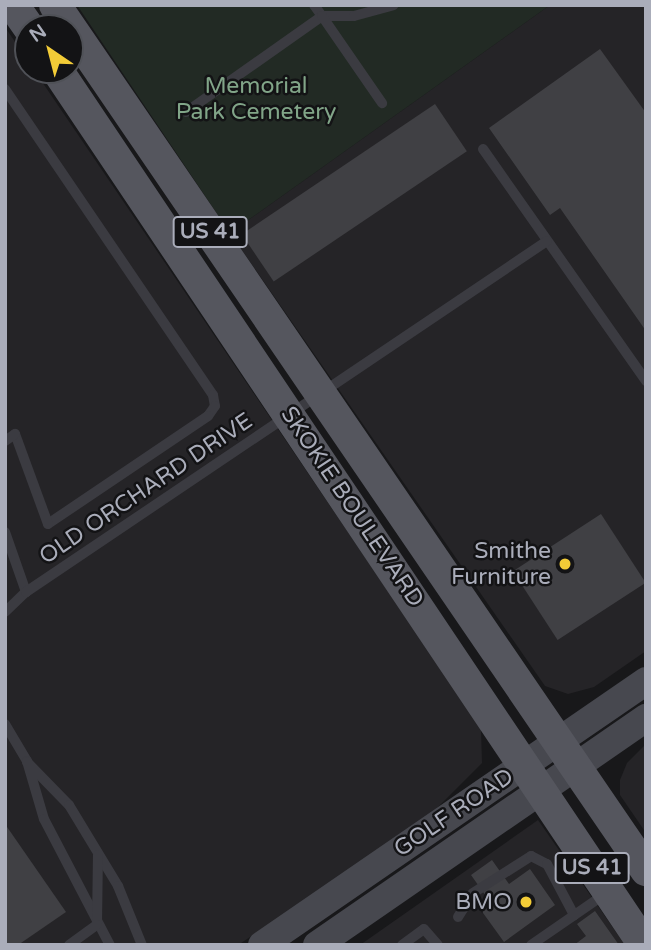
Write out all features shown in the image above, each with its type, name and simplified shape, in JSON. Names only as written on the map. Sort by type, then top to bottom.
[{"type":"main road","name":"SKOKIE BOULEVARD","points":[[55,5],[646,870]]},
{"type":"main road","name":"SKOKIE BOULEVARD","points":[[67,84],[291,414],[644,945]]},
{"type":"main road","name":"GOLF ROAD","points":[[317,945],[532,779],[559,741],[646,681]]},
{"type":"main road","name":"GOLF ROAD","points":[[262,945],[532,779],[576,767],[646,719]]},
{"type":"lane","points":[[314,5],[382,103]]},
{"type":"lane","points":[[186,112],[322,16],[370,14],[394,5]]},
{"type":"lane","points":[[5,89],[215,400],[208,416],[48,524],[15,434],[5,441]]},
{"type":"lane","points":[[482,149],[646,382]]},
{"type":"lane","name":"OLD ORCHARD DRIVE","points":[[5,612],[26,592],[547,241]]},
{"type":"lane","name":"OLD ORCHARD DRIVE","points":[[5,532],[26,592]]},
{"type":"lane","points":[[5,724],[27,761],[44,818],[97,925],[110,945]]},
{"type":"lane","points":[[27,761],[62,793],[98,851],[142,945]]},
{"type":"lane","points":[[97,925],[98,851]]},
{"type":"lane","points":[[458,917],[473,893],[531,856],[547,864],[574,915]]},
{"type":"lane","points":[[531,945],[608,892]]},
{"type":"lane","points":[[69,945],[97,925]]},
{"type":"lane","points":[[402,945],[424,929],[438,945]]},
{"type":"shaded area","points":[[550,5],[646,5],[646,651],[594,687],[568,694],[545,686],[230,233]]},
{"type":"shaded area","points":[[5,27],[14,40],[14,84],[44,84],[481,728],[482,763],[424,821],[238,945],[5,945]]},
{"type":"shaded area","points":[[646,744],[646,833],[620,795],[620,780],[627,763]]},
{"type":"shaded area","points":[[538,820],[625,945],[360,945]]},
{"type":"green space","name":"Memorial Park Cemetery","points":[[77,5],[550,5],[230,233]]},
{"type":"building","points":[[600,49],[646,113],[646,331],[560,208],[550,215],[489,128]]},
{"type":"building","points":[[435,104],[467,151],[274,282],[242,234]]},
{"type":"building","points":[[601,514],[646,583],[558,640],[513,571]]},
{"type":"building","points":[[5,824],[66,912],[18,945],[5,945]]},
{"type":"building","points":[[492,860],[509,884],[530,869],[555,905],[504,942],[478,906],[488,899],[471,875]]},
{"type":"building","points":[[595,911],[619,945],[574,945],[586,936],[577,924]]},
{"type":"place","name":"Smithe Furniture","points":[[565,564]]},
{"type":"place","name":"BMO","points":[[526,902]]}]
